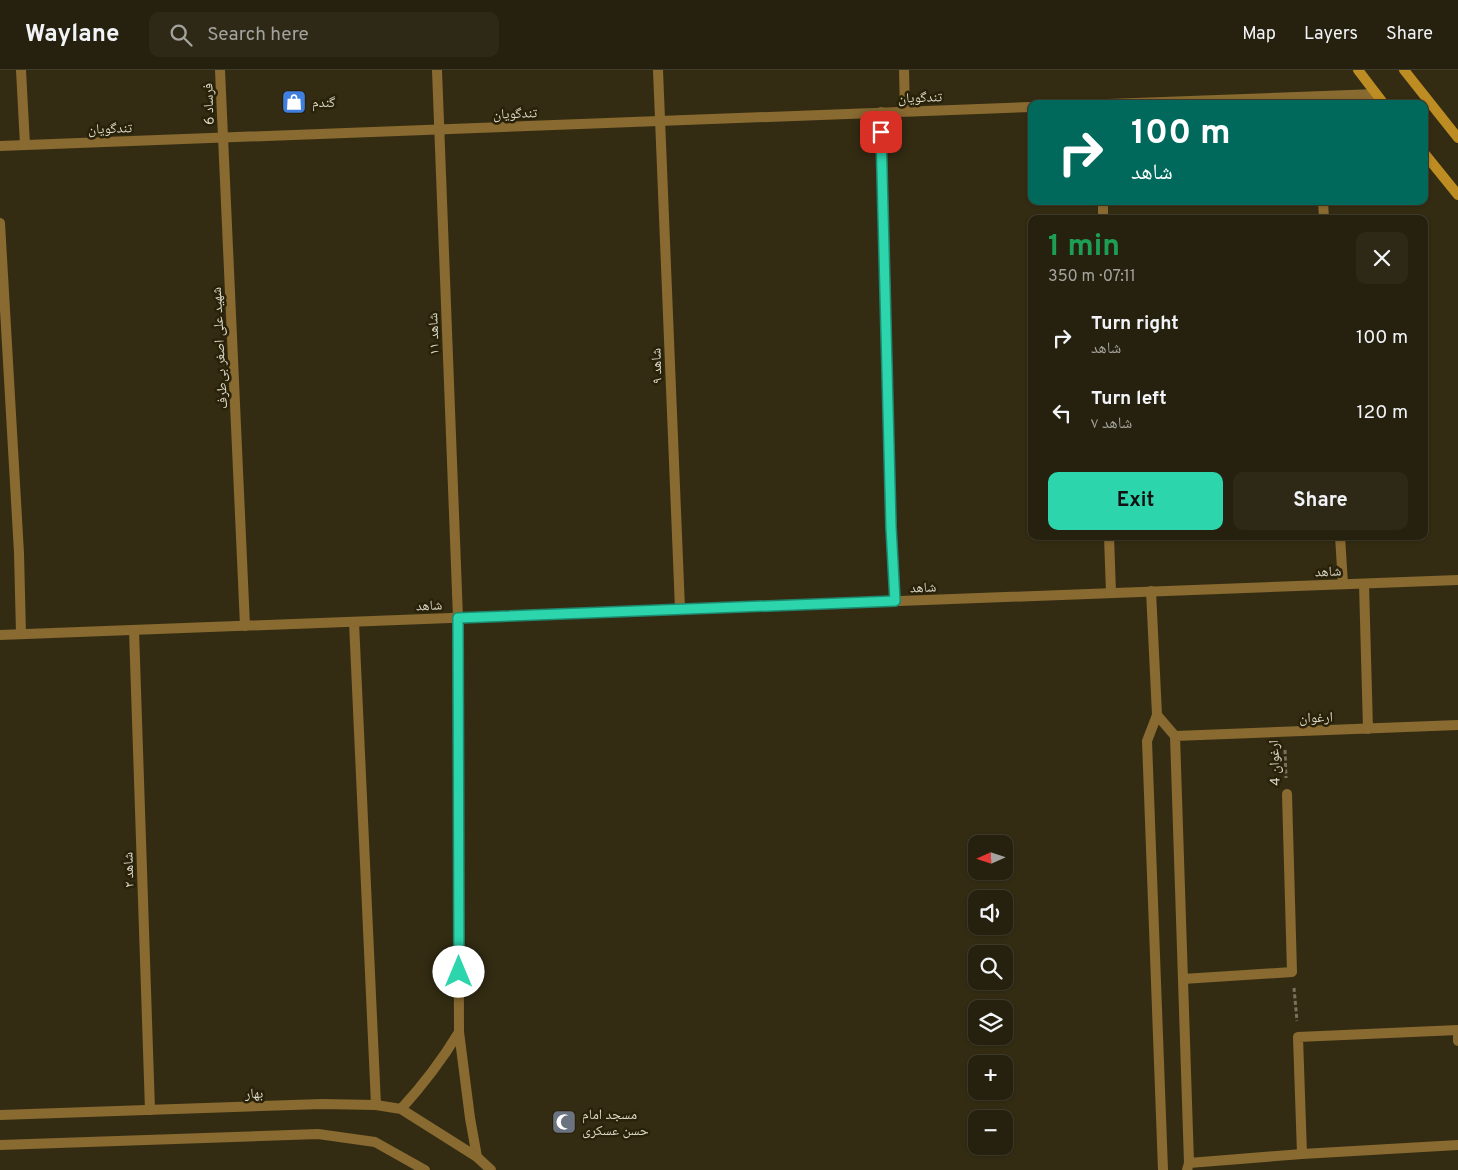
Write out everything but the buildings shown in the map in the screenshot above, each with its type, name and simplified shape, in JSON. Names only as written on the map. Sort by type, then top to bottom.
[{"type":"main road","points":[[1358,70],[1381,100]]},
{"type":"main road","points":[[1404,70],[1428,100]]},
{"type":"main road","points":[[1428,100],[1458,138]]},
{"type":"main road","points":[[1428,158],[1458,196]]},
{"type":"street","points":[[21,70],[25,145]]},
{"type":"street","name":"فرساد 6","points":[[220,70],[223,138]]},
{"type":"street","name":"شاهد ۱۱","points":[[436,70],[458,618],[459,1032],[477,1157]]},
{"type":"street","name":"شاهد ۹","points":[[658,70],[680,610]]},
{"type":"street","points":[[904,70],[905,112]]},
{"type":"street","points":[[1318,100],[1376,94]]},
{"type":"street","name":"تندگویان","points":[[0,146],[1028,107]]},
{"type":"street","points":[[881,112],[891,527],[895,601]]},
{"type":"street","name":"شهید علی اصغر بی‌طرف","points":[[223,138],[245,626]]},
{"type":"street","points":[[0,223],[19,552],[21,634]]},
{"type":"street","points":[[1109,540],[1111,593]]},
{"type":"street","points":[[1340,540],[1343,584]]},
{"type":"street","name":"شاهد","points":[[0,635],[1458,580]]},
{"type":"street","points":[[1364,584],[1368,729]]},
{"type":"street","points":[[1151,592],[1157,715],[1147,741],[1163,1170]]},
{"type":"street","points":[[354,622],[376,1105]]},
{"type":"street","name":"شاهد ۲","points":[[134,630],[150,1110]]},
{"type":"street","points":[[1157,715],[1175,736],[1188,1166],[1302,1154],[1458,1145]]},
{"type":"street","name":"ارغوان","points":[[1175,736],[1458,725]]},
{"type":"street","points":[[1183,980],[1292,972],[1287,794]]},
{"type":"street","points":[[1302,1154],[1298,1037],[1458,1030],[1458,1041]]},
{"type":"street","points":[[401,1109],[427,1080],[459,1032]]},
{"type":"street","name":"بهار","points":[[0,1115],[322,1104],[376,1105],[401,1109],[477,1157],[491,1170]]},
{"type":"street","points":[[0,1145],[318,1134],[375,1142],[425,1170]]},
{"type":"path","name":"ارغوان 4","points":[[1284,732],[1287,794]]},
{"type":"path","points":[[1292,972],[1298,1037]]},
{"type":"place","name":"گندم","points":[[294,102]]},
{"type":"place","name":"مسجد امام حسن عسکری","points":[[564,1122]]},
{"type":"route","points":[[459,972],[458,618],[895,601],[891,527],[881,132]]}]
